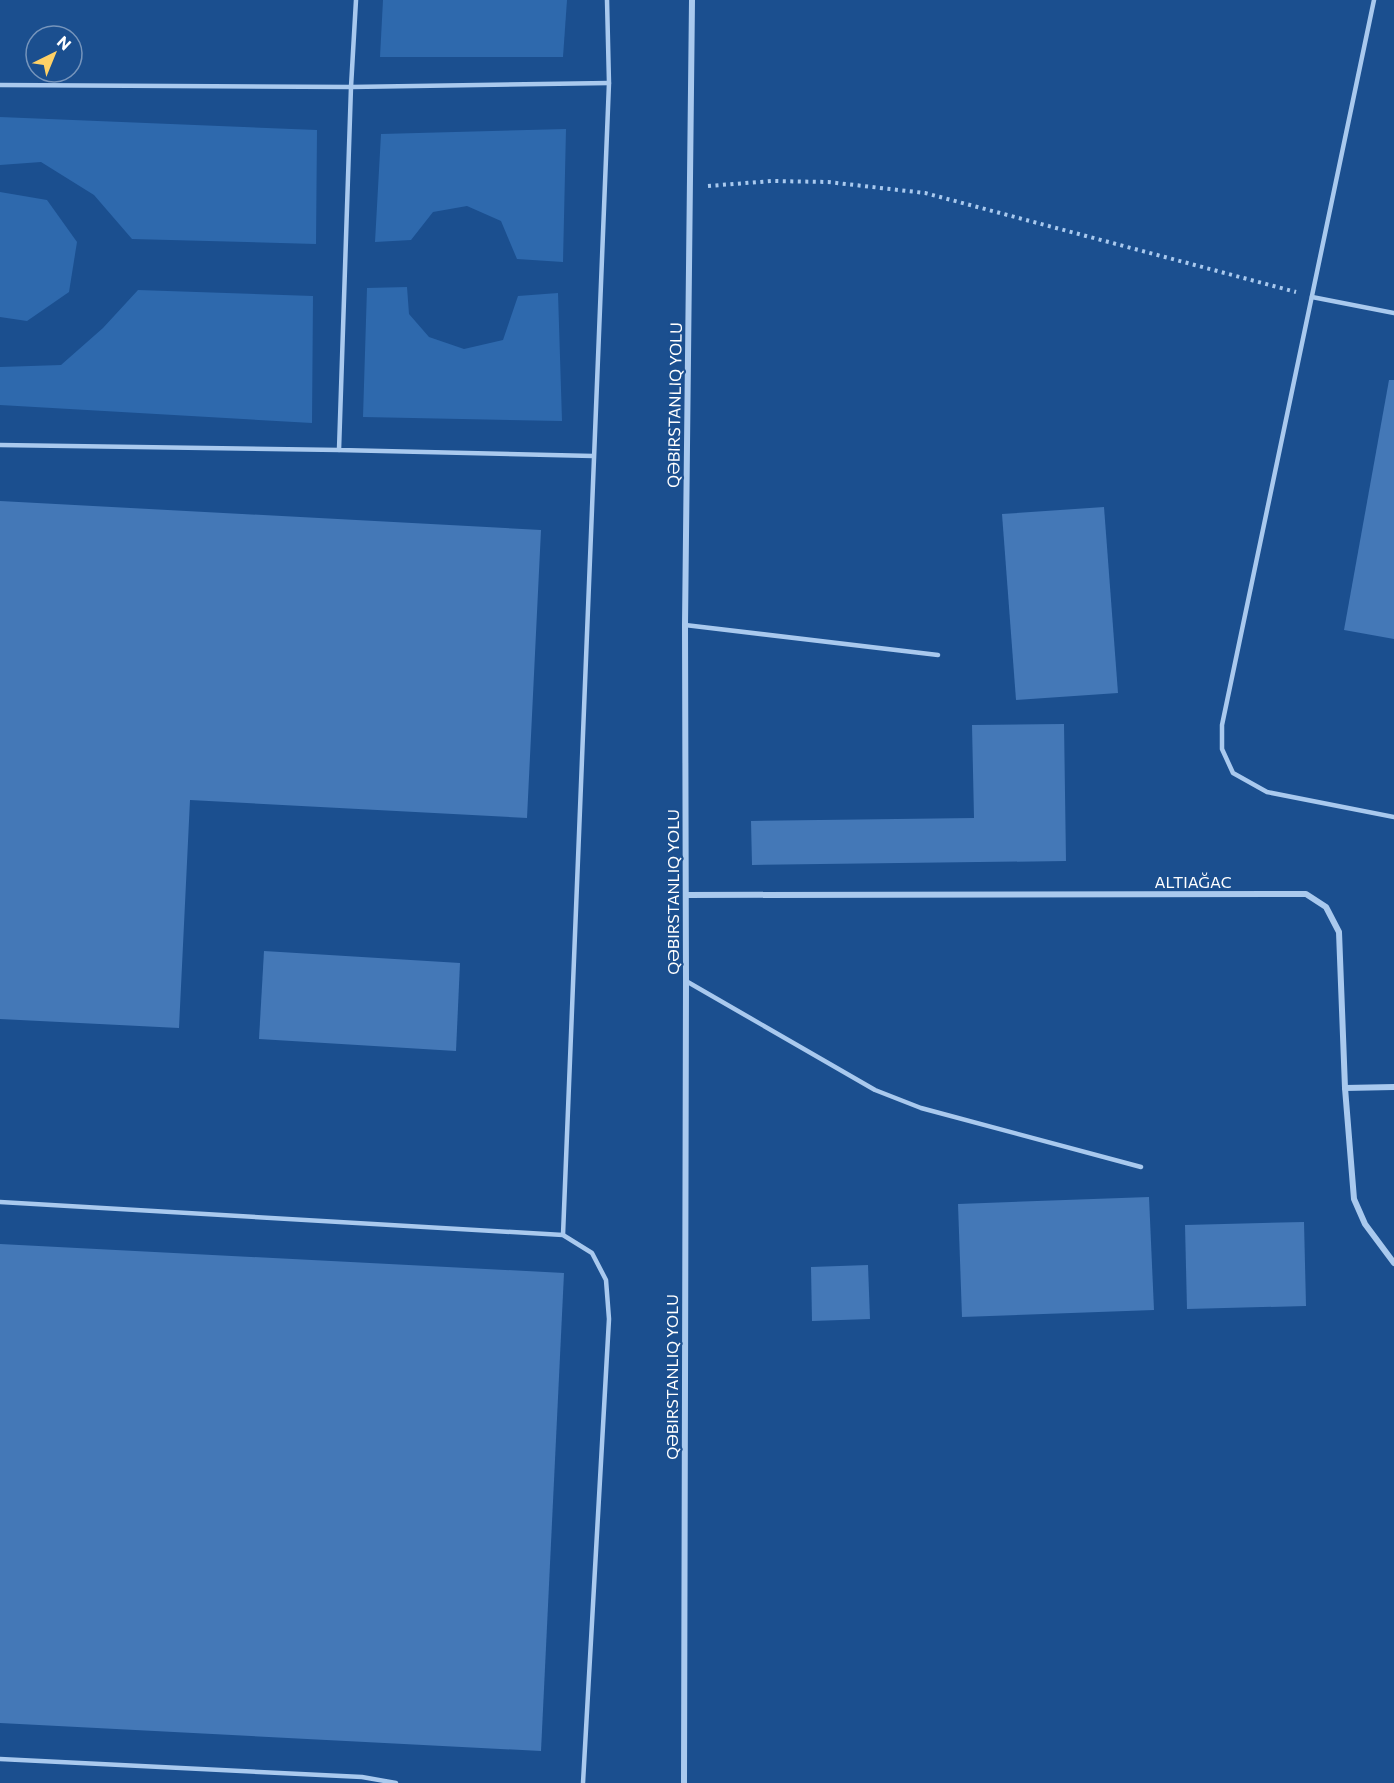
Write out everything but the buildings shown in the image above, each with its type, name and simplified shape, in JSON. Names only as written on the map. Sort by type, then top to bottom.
[{"type":"street","points":[[684,1783],[686,895],[684,625],[692,0]]},
{"type":"street","points":[[686,895],[1306,894],[1326,908],[1338,932],[1345,1088],[1354,1199],[1365,1224],[1394,1263]]},
{"type":"street","points":[[1345,1088],[1394,1087]]},
{"type":"lane","points":[[339,450],[356,0]]},
{"type":"lane","points":[[563,1235],[609,83],[607,0]]},
{"type":"lane","points":[[1374,0],[1222,725],[1222,749],[1233,773],[1267,792],[1394,817]]},
{"type":"lane","points":[[0,86],[351,87],[609,83]]},
{"type":"lane","points":[[1312,297],[1394,313]]},
{"type":"lane","points":[[0,445],[593,456]]},
{"type":"lane","points":[[684,625],[938,655]]},
{"type":"lane","points":[[686,981],[875,1090],[921,1108],[1141,1167]]},
{"type":"lane","points":[[0,1202],[563,1235],[592,1252],[606,1280],[609,1319],[583,1783]]},
{"type":"lane","points":[[0,1759],[362,1777],[396,1783]]},
{"type":"path","points":[[690,188],[772,181],[828,182],[925,193],[1312,297]]},
{"type":"shaded area","points":[[383,0],[567,0],[563,57],[380,57]]},
{"type":"shaded area","points":[[0,117],[317,130],[316,244],[132,239],[94,195],[41,162],[0,165]]},
{"type":"shaded area","points":[[566,129],[563,262],[517,259],[501,221],[467,206],[433,212],[411,240],[375,242],[381,134]]},
{"type":"shaded area","points":[[0,192],[47,200],[77,242],[69,292],[27,321],[0,317]]},
{"type":"shaded area","points":[[407,287],[409,314],[429,337],[464,349],[503,340],[518,296],[558,293],[562,421],[363,417],[367,288]]},
{"type":"shaded area","points":[[138,290],[313,296],[312,423],[0,405],[0,367],[61,365],[103,328]]}]
